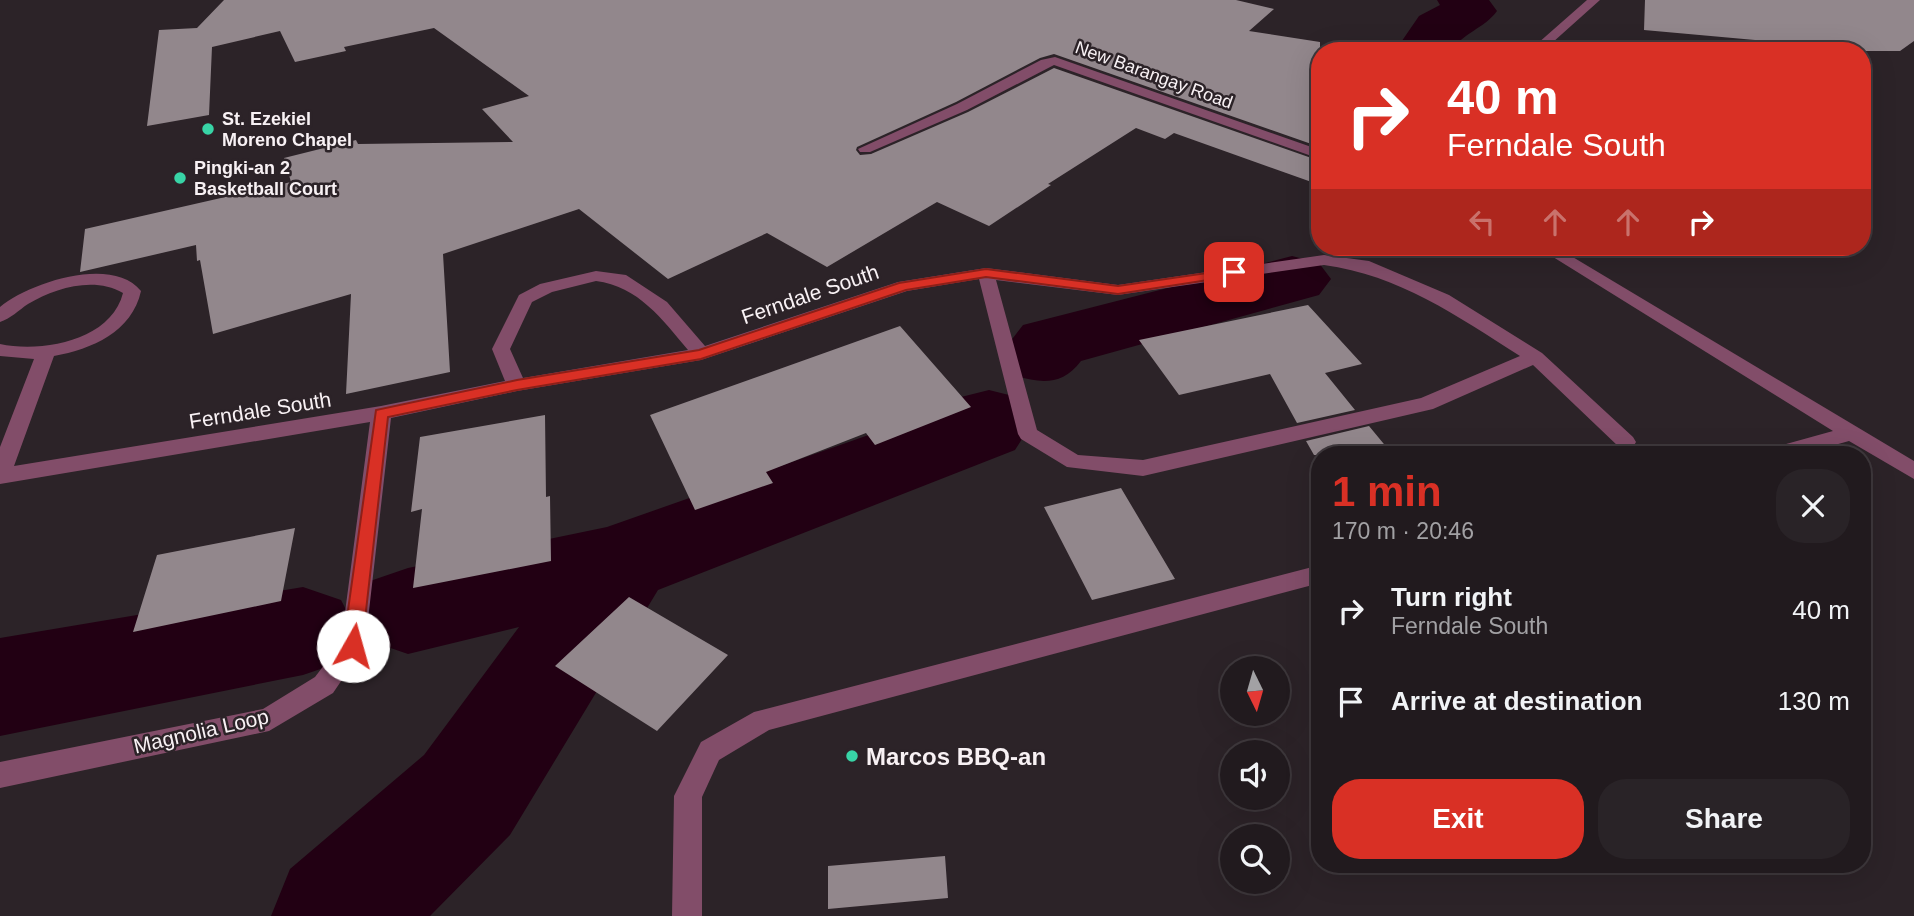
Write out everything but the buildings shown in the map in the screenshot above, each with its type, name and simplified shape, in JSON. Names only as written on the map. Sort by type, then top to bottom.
[{"type":"street","points":[[1545,42],[1594,0]]},
{"type":"street","name":"New Barangay Road","points":[[865,149],[962,107],[1046,63],[1055,61],[1311,152]]},
{"type":"street","points":[[1560,256],[1914,471]]},
{"type":"street","name":"Ferndale South","points":[[0,475],[381,414],[517,385],[701,354],[904,286],[986,273],[1118,290],[1313,261],[1363,265],[1443,299],[1535,357],[1626,442]]},
{"type":"street","points":[[986,273],[1028,434],[1074,462],[1143,468],[1426,404],[1535,357]]},
{"type":"street","points":[[517,385],[501,349],[525,299],[545,288],[596,276],[620,279],[661,306],[701,354]]},
{"type":"street","points":[[0,316],[23,299],[68,282],[109,280],[124,284],[132,291],[132,301],[126,313],[112,326],[70,346],[22,355],[0,349]]},
{"type":"street","points":[[0,475],[46,352]]},
{"type":"street","name":"Magnolia Loop","points":[[0,775],[269,719],[324,685],[353,646],[381,414]]},
{"type":"street","points":[[1806,446],[1854,433]]},
{"type":"street","points":[[687,916],[688,796],[710,751],[763,720],[1311,576]]},
{"type":"waterway","points":[[1429,42],[1438,28],[1470,11],[1463,0]]},
{"type":"waterway","points":[[1041,356],[1052,343],[1292,279]]},
{"type":"waterway","points":[[614,565],[983,428],[989,420]]},
{"type":"waterway","points":[[337,916],[467,795],[607,588],[614,565]]},
{"type":"waterway","points":[[408,611],[614,565]]},
{"type":"waterway","points":[[0,687],[303,631]]},
{"type":"place","name":"St. Ezekiel Moreno Chapel","points":[[208,129]]},
{"type":"place","name":"Pingki-an 2 Basketball Court","points":[[180,178]]},
{"type":"place","name":"Marcos BBQ-an","points":[[852,756]]},
{"type":"route","points":[[353,646],[381,414],[517,385],[701,354],[904,286],[986,273],[1092,289],[1118,290],[1234,272]]}]
